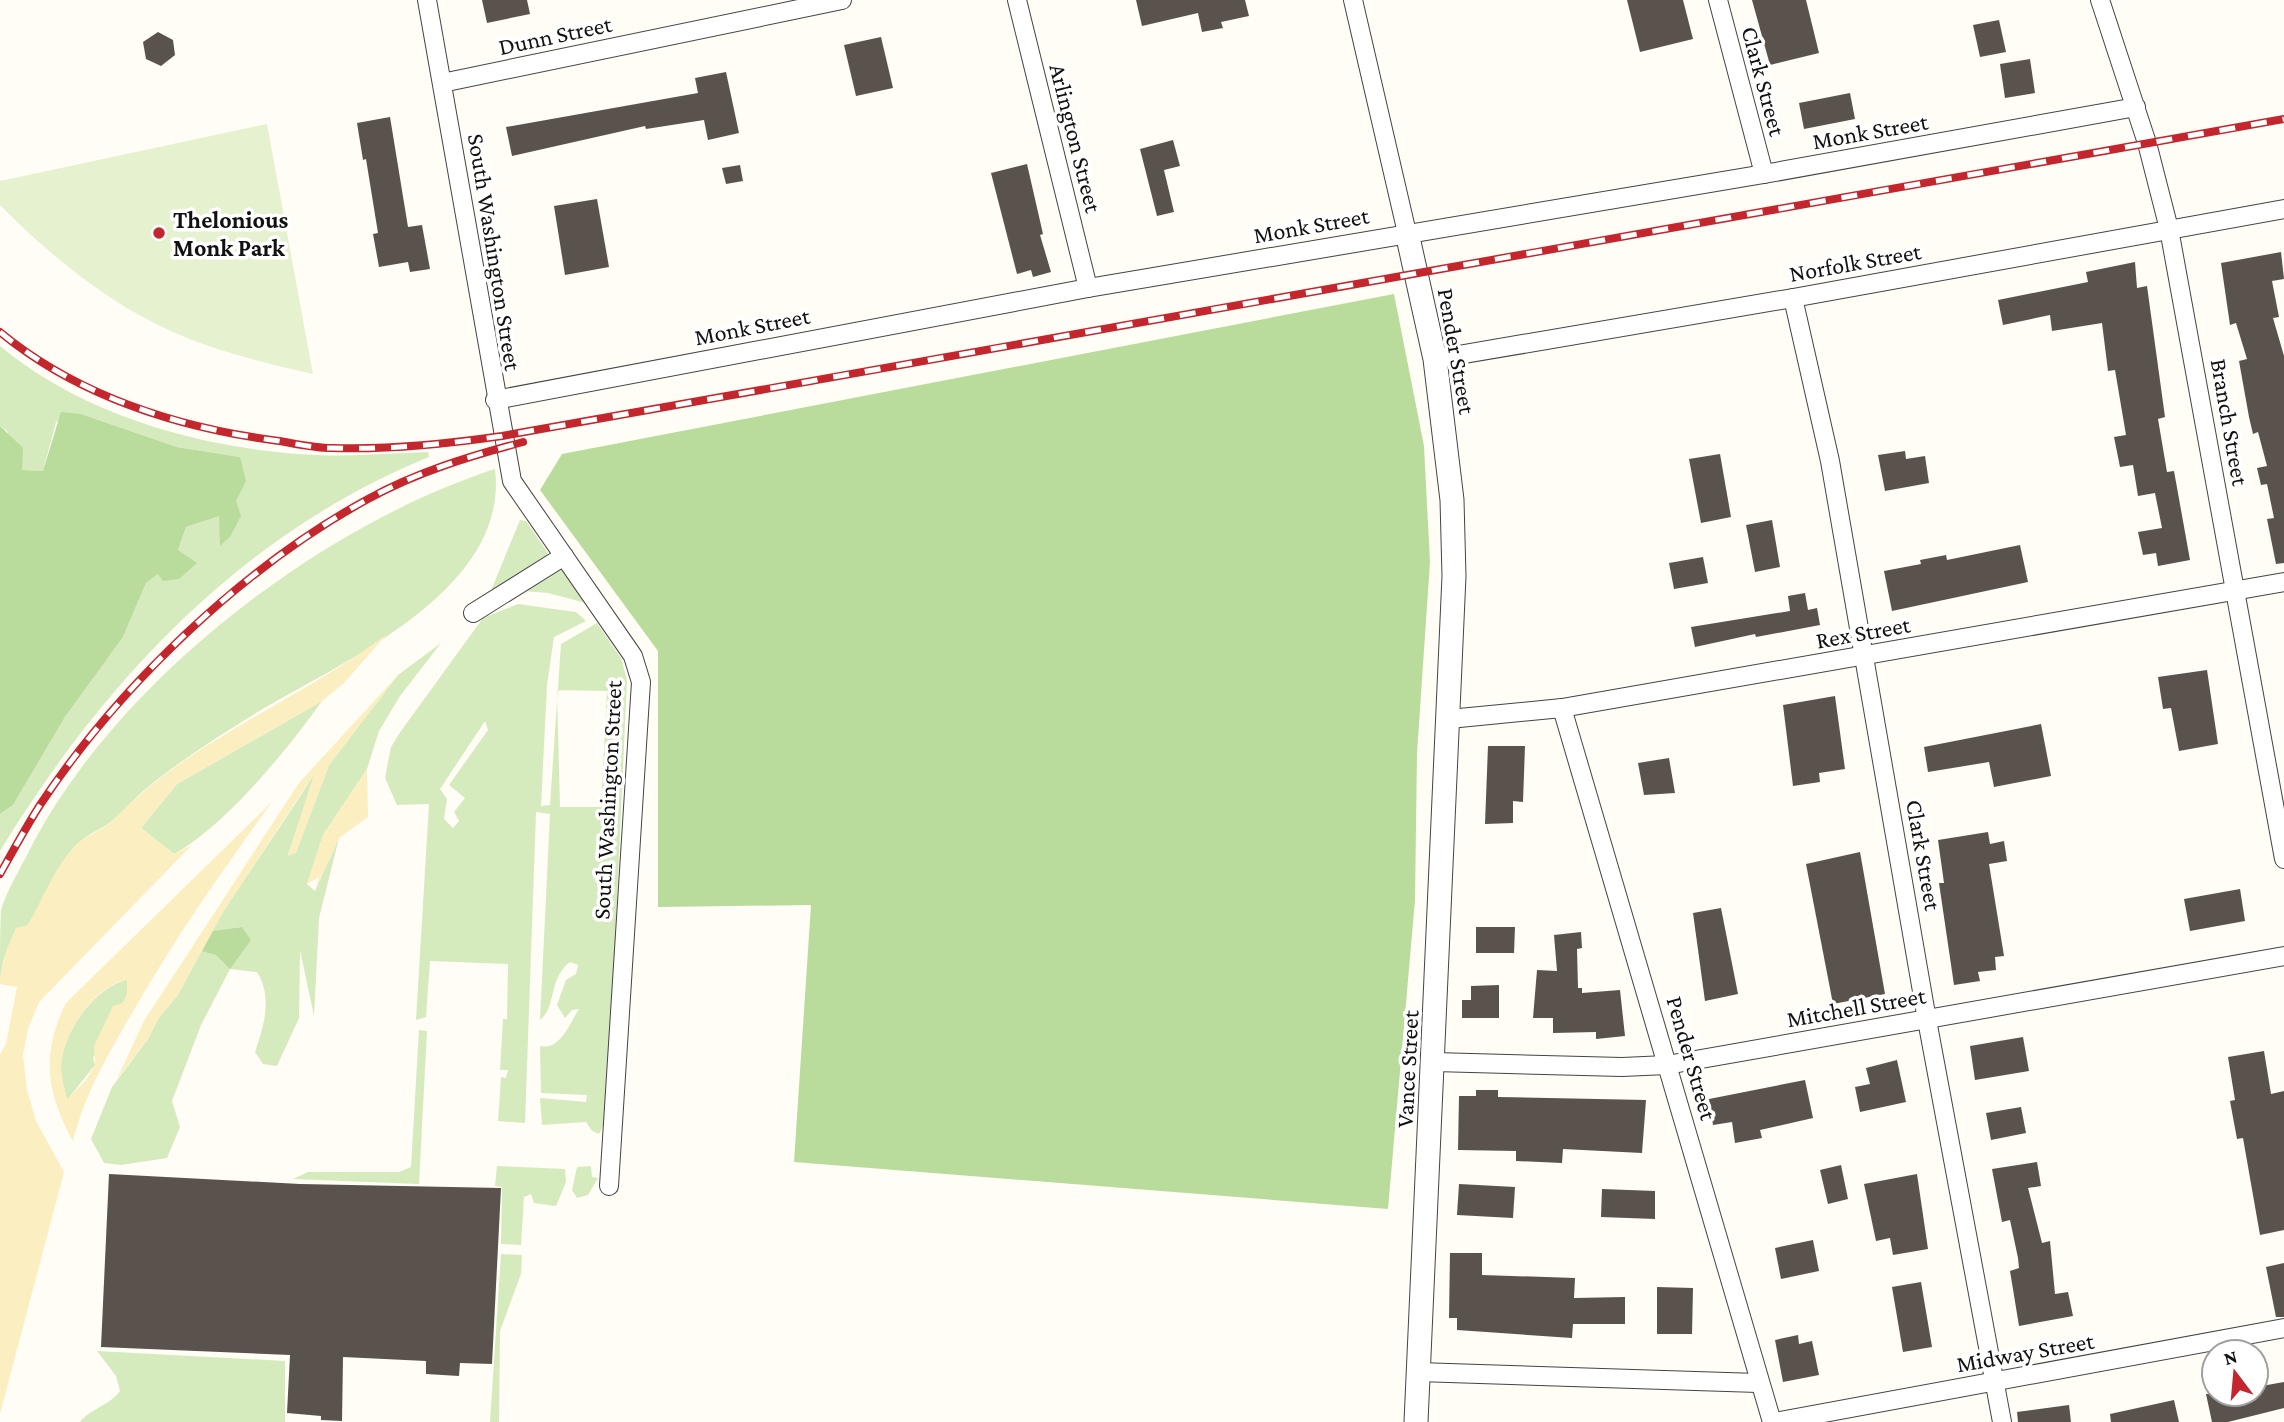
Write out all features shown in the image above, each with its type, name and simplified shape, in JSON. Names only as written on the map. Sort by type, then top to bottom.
[{"type":"street","name":"South Washington Street","points":[[428,0],[495,400],[512,481],[634,656],[641,682],[609,1186]]},
{"type":"street","name":"Dunn Street","points":[[442,83],[842,0]]},
{"type":"street","name":"Arlington Street","points":[[1017,0],[1088,288]]},
{"type":"street","name":"Pender Street","points":[[1353,0],[1435,359],[1452,500],[1454,576],[1449,719]]},
{"type":"street","name":"Clark Street","points":[[1718,0],[1764,174]]},
{"type":"street","name":"Branch Street","points":[[2100,0],[2136,107],[2169,229],[2284,859]]},
{"type":"street","name":"Monk Street","points":[[495,400],[1088,288],[1764,174],[2136,107]]},
{"type":"street","name":"Norfolk Street","points":[[1435,359],[1793,298],[2284,209]]},
{"type":"street","name":"Clark Street","points":[[1793,298],[1827,447],[1927,1020],[2002,1422]]},
{"type":"street","points":[[473,613],[564,556]]},
{"type":"street","name":"Rex Street","points":[[1449,719],[1562,708],[2284,582]]},
{"type":"street","name":"Pender Street","points":[[1562,708],[1758,1383],[1773,1422]]},
{"type":"street","name":"Vance Street","points":[[1416,1422],[1449,719]]},
{"type":"street","name":"Mitchell Street","points":[[1434,1062],[1622,1067],[1667,1065],[2284,956]]},
{"type":"street","name":"Midway Street","points":[[1773,1422],[2284,1328]]},
{"type":"street","points":[[1418,1372],[1758,1383]]},
{"type":"green space","name":"Thelonious Monk Park","points":[[267,124],[313,374],[224,351],[149,321],[103,293],[59,260],[0,205],[0,181]]},
{"type":"green space","points":[[1394,294],[1424,446],[1430,562],[1417,753],[1415,900],[1388,1209],[794,1162],[811,905],[658,907],[658,651],[540,490],[562,454]]},
{"type":"green space","points":[[0,346],[34,371],[70,392],[149,425],[191,437],[275,452],[344,456],[428,452],[429,457],[361,489],[298,527],[238,571],[183,619],[132,672],[84,729],[40,789],[0,851],[0,814],[13,805],[65,717],[123,637],[146,583],[158,574],[196,563],[178,550],[186,527],[220,515],[220,545],[230,537],[240,457],[177,447],[81,414],[56,422],[43,471],[22,470],[7,431],[0,426]]},
{"type":"green space","points":[[61,412],[81,414],[177,447],[240,457],[246,481],[236,501],[241,516],[230,537],[220,546],[219,516],[186,527],[178,550],[197,563],[179,579],[163,581],[158,574],[146,583],[123,637],[65,717],[13,805],[0,814],[0,426],[23,448],[22,470],[43,471]]},
{"type":"green space","points":[[495,469],[492,513],[475,553],[446,588],[410,620],[368,648],[197,751],[148,787],[114,819],[82,840],[66,856],[29,924],[8,949],[0,979],[1,910],[28,853],[65,791],[112,730],[166,673],[227,619],[292,571],[359,529],[428,495]]},
{"type":"green space","points":[[520,520],[526,521],[548,553],[540,565],[490,593]]},
{"type":"green space","points":[[561,568],[586,603],[548,593],[524,591]]},
{"type":"green space","points":[[518,604],[576,612],[586,621],[554,637],[547,685],[541,806],[550,805],[557,699],[560,807],[601,807],[607,691],[558,690],[561,644],[597,623],[621,658],[627,680],[608,1097],[599,1134],[592,1131],[586,1122],[542,1125],[540,1098],[586,1102],[587,1095],[541,1093],[540,1046],[547,1046],[559,1040],[579,1009],[572,1010],[565,1018],[557,1005],[566,980],[576,974],[578,965],[570,962],[558,976],[549,1008],[540,1020],[550,814],[536,812],[525,1123],[498,1121],[501,1077],[506,1078],[508,1070],[500,1070],[503,1019],[507,1019],[508,964],[430,961],[426,1017],[416,1020],[429,804],[397,805],[385,778],[391,747],[483,618]],"holes":[[[485,721],[488,730],[449,785],[465,798],[454,812],[459,821],[453,828],[444,819],[447,799],[440,789]]]},
{"type":"green space","points":[[441,643],[400,696],[379,731],[367,769],[323,835],[307,884],[315,891],[339,838],[319,918],[314,1016],[300,950],[299,1018],[277,1066],[263,1064],[255,1052],[266,1002],[262,982],[257,972],[230,969],[201,1025],[172,1101],[180,1127],[167,1158],[121,1165],[104,1163],[91,1139],[112,1087],[148,1039],[158,1019],[178,995],[200,951],[216,955],[242,927],[211,931],[316,771],[288,855],[296,852],[329,765],[398,675]]},
{"type":"green space","points":[[322,701],[254,785],[194,841],[174,854],[141,828],[177,784]]},
{"type":"green space","points":[[242,927],[251,940],[230,969],[216,955],[200,951],[211,931]]},
{"type":"green space","points":[[127,980],[127,994],[93,1058],[95,1065],[67,1100],[62,1080],[62,1054],[73,1027],[103,992]]},
{"type":"green space","points":[[419,1030],[427,1031],[419,1184],[293,1179],[308,1172],[399,1172],[411,1167]]},
{"type":"green space","points":[[497,1166],[565,1169],[566,1182],[556,1206],[534,1203],[531,1194],[524,1197],[521,1245],[501,1244],[502,1187],[495,1186]]},
{"type":"green space","points":[[591,1166],[592,1177],[598,1178],[588,1195],[577,1198],[572,1190],[577,1167]]},
{"type":"green space","points":[[501,1254],[522,1255],[521,1274],[500,1331],[499,1422],[490,1422]]},
{"type":"green space","points":[[97,1351],[285,1361],[285,1422],[80,1422],[120,1391],[116,1376]]},
{"type":"sand","points":[[387,634],[344,683],[322,701],[177,784],[141,828],[174,854],[192,845],[39,1002],[28,1029],[23,1055],[27,1090],[36,1121],[64,1172],[0,1414],[0,1054],[6,1044],[17,987],[0,984],[0,979],[6,951],[16,928],[28,925],[49,884],[78,843],[109,824],[176,766],[318,680]]},
{"type":"sand","points":[[398,675],[329,765],[296,853],[288,856],[314,774],[225,909],[178,995],[117,1079],[144,1021],[299,783]]},
{"type":"sand","points":[[367,769],[368,817],[339,838],[315,891],[319,877],[307,884],[323,835]]},
{"type":"sand","points":[[272,802],[198,907],[147,987],[97,1076],[73,1141],[57,1106],[50,1073],[53,1039],[66,1003]],"holes":[[[127,980],[127,994],[123,1003],[113,1006],[94,1046],[95,1065],[86,1080],[67,1099],[61,1067],[67,1041],[74,1027],[82,1013],[103,991]]]},
{"type":"building","points":[[482,0],[527,0],[530,14],[487,23]]},
{"type":"building","points":[[1136,0],[1245,0],[1249,16],[1221,22],[1223,28],[1202,32],[1198,13],[1142,26]]},
{"type":"building","points":[[1627,0],[1683,0],[1693,39],[1640,52]]},
{"type":"building","points":[[1752,0],[1806,0],[1819,53],[1770,65]]},
{"type":"building","points":[[1999,20],[2006,52],[1980,57],[1973,25]]},
{"type":"building","points":[[158,32],[173,40],[175,55],[161,66],[146,59],[143,42]]},
{"type":"building","points":[[881,37],[893,88],[856,96],[844,45]]},
{"type":"building","points":[[2030,59],[2035,93],[2005,98],[2000,64]]},
{"type":"building","points":[[726,72],[739,133],[708,140],[704,120],[646,129],[645,126],[512,156],[506,127],[698,93],[695,78]]},
{"type":"building","points":[[1850,93],[1855,119],[1804,129],[1799,103]]},
{"type":"building","points":[[390,117],[408,227],[422,225],[430,269],[410,272],[408,262],[379,267],[373,234],[378,233],[357,123]]},
{"type":"building","points":[[1173,140],[1180,166],[1164,170],[1174,212],[1157,216],[1140,149]]},
{"type":"building","points":[[1027,164],[1043,234],[1040,235],[1051,272],[1033,277],[1031,270],[1017,274],[991,173]]},
{"type":"building","points":[[740,165],[743,181],[726,184],[722,168]]},
{"type":"building","points":[[597,199],[609,267],[565,275],[554,206]]},
{"type":"building","points":[[2281,252],[2284,279],[2272,281],[2279,317],[2273,318],[2284,356],[2284,563],[2276,564],[2267,519],[2274,518],[2267,484],[2261,485],[2257,468],[2267,466],[2258,432],[2253,434],[2249,417],[2239,361],[2247,359],[2236,323],[2230,325],[2221,263]]},
{"type":"building","points":[[2135,262],[2137,288],[2147,286],[2165,417],[2158,419],[2167,472],[2174,471],[2190,560],[2158,566],[2156,553],[2143,555],[2138,532],[2162,528],[2155,493],[2138,496],[2133,465],[2120,467],[2114,437],[2126,435],[2115,370],[2108,371],[2102,323],[2052,331],[2050,315],[2003,325],[1998,300],[2088,282],[2086,272]]},
{"type":"building","points":[[1905,451],[1906,459],[1925,456],[1929,483],[1885,491],[1878,455]]},
{"type":"building","points":[[1720,454],[1731,517],[1701,523],[1689,459]]},
{"type":"building","points":[[1772,520],[1780,567],[1755,572],[1746,525]]},
{"type":"building","points":[[2020,545],[2028,582],[1892,611],[1884,571],[1921,564],[1920,560],[1946,555],[1947,560]]},
{"type":"building","points":[[1703,557],[1708,583],[1674,589],[1669,563]]},
{"type":"building","points":[[1805,593],[1808,610],[1817,608],[1820,625],[1756,637],[1755,634],[1695,647],[1691,627],[1790,611],[1788,596]]},
{"type":"building","points":[[2207,670],[2218,744],[2179,751],[2171,708],[2163,709],[2158,677]]},
{"type":"building","points":[[1835,696],[1845,769],[1819,773],[1820,782],[1793,786],[1783,705]]},
{"type":"building","points":[[2041,724],[2051,776],[1994,787],[1989,762],[1928,772],[1924,747]]},
{"type":"building","points":[[1488,746],[1525,746],[1523,802],[1513,801],[1513,823],[1485,824]]},
{"type":"building","points":[[1669,758],[1675,793],[1644,795],[1638,763]]},
{"type":"building","points":[[1988,832],[1990,844],[2004,841],[2007,861],[1989,864],[2004,956],[1995,957],[1996,970],[1978,972],[1980,981],[1954,985],[1939,883],[1944,883],[1938,840]]},
{"type":"building","points":[[1860,852],[1885,994],[1833,1004],[1806,864]]},
{"type":"building","points":[[2240,889],[2245,921],[2190,931],[2184,899]]},
{"type":"building","points":[[1721,908],[1738,994],[1705,1001],[1693,913]]},
{"type":"building","points":[[1476,927],[1515,927],[1514,953],[1476,953]]},
{"type":"building","points":[[1581,932],[1582,948],[1577,949],[1578,988],[1582,988],[1582,993],[1620,990],[1625,1036],[1596,1039],[1596,1032],[1553,1033],[1553,1018],[1533,1018],[1537,970],[1557,971],[1554,935]]},
{"type":"building","points":[[1499,985],[1499,1018],[1462,1018],[1462,1000],[1471,1000],[1471,986]]},
{"type":"building","points":[[2023,1037],[2029,1071],[1975,1080],[1970,1046]]},
{"type":"building","points":[[2264,1051],[2271,1094],[2284,1091],[2284,1230],[2260,1235],[2243,1138],[2237,1139],[2230,1101],[2235,1100],[2228,1057]]},
{"type":"building","points":[[1897,1060],[1906,1102],[1860,1112],[1855,1087],[1870,1084],[1866,1068]]},
{"type":"building","points":[[1805,1080],[1813,1118],[1760,1130],[1762,1138],[1735,1143],[1732,1122],[1713,1125],[1709,1099]]},
{"type":"building","points":[[1476,1090],[1498,1090],[1498,1097],[1646,1100],[1642,1153],[1563,1149],[1562,1163],[1516,1161],[1516,1151],[1458,1150],[1459,1096],[1476,1096]]},
{"type":"building","points":[[2021,1107],[2026,1133],[1991,1140],[1986,1113]]},
{"type":"building","points":[[2037,1162],[2041,1186],[2028,1188],[2042,1243],[2050,1241],[2055,1294],[2068,1292],[2073,1316],[2019,1326],[2010,1271],[2019,1268],[2018,1258],[2010,1220],[2002,1222],[1992,1169]]},
{"type":"building","points":[[1841,1165],[1848,1199],[1828,1204],[1820,1170]]},
{"type":"building","points":[[109,1174],[300,1184],[501,1188],[492,1364],[460,1363],[459,1376],[426,1374],[426,1361],[343,1357],[342,1421],[287,1413],[290,1355],[101,1347]]},
{"type":"building","points":[[1917,1174],[1928,1249],[1893,1255],[1890,1238],[1876,1241],[1864,1184]]},
{"type":"building","points":[[1459,1184],[1515,1187],[1513,1218],[1457,1215]]},
{"type":"building","points":[[1602,1189],[1655,1191],[1655,1219],[1601,1217]]},
{"type":"building","points":[[1813,1240],[1819,1271],[1781,1279],[1775,1248]]},
{"type":"building","points":[[1450,1253],[1482,1253],[1482,1275],[1575,1278],[1574,1298],[1625,1297],[1625,1324],[1573,1324],[1572,1338],[1457,1330],[1457,1318],[1449,1318]]},
{"type":"building","points":[[2284,1263],[2284,1317],[2276,1317],[2266,1267]]},
{"type":"building","points":[[1921,1282],[1932,1347],[1903,1352],[1892,1287]]},
{"type":"building","points":[[1657,1287],[1693,1288],[1692,1334],[1657,1334]]},
{"type":"building","points":[[1798,1335],[1799,1344],[1812,1341],[1819,1375],[1783,1382],[1775,1340]]},
{"type":"building","points":[[2284,1382],[2284,1408],[2228,1422],[2212,1422],[2209,1408],[2270,1408],[2270,1384]]},
{"type":"building","points":[[2174,1400],[2179,1422],[2111,1422],[2110,1414]]},
{"type":"building","points":[[2069,1405],[2071,1422],[2018,1422],[2017,1412]]},
{"type":"railway","points":[[0,332],[63,375],[97,392],[132,406],[205,428],[326,448],[439,444],[502,436],[2284,119]]},
{"type":"railway","points":[[0,874],[40,805],[107,717],[146,674],[230,594],[321,527],[368,499],[444,466],[523,442]]},
{"type":"place","name":"Thelonious Monk Park","points":[[159,233]]}]
